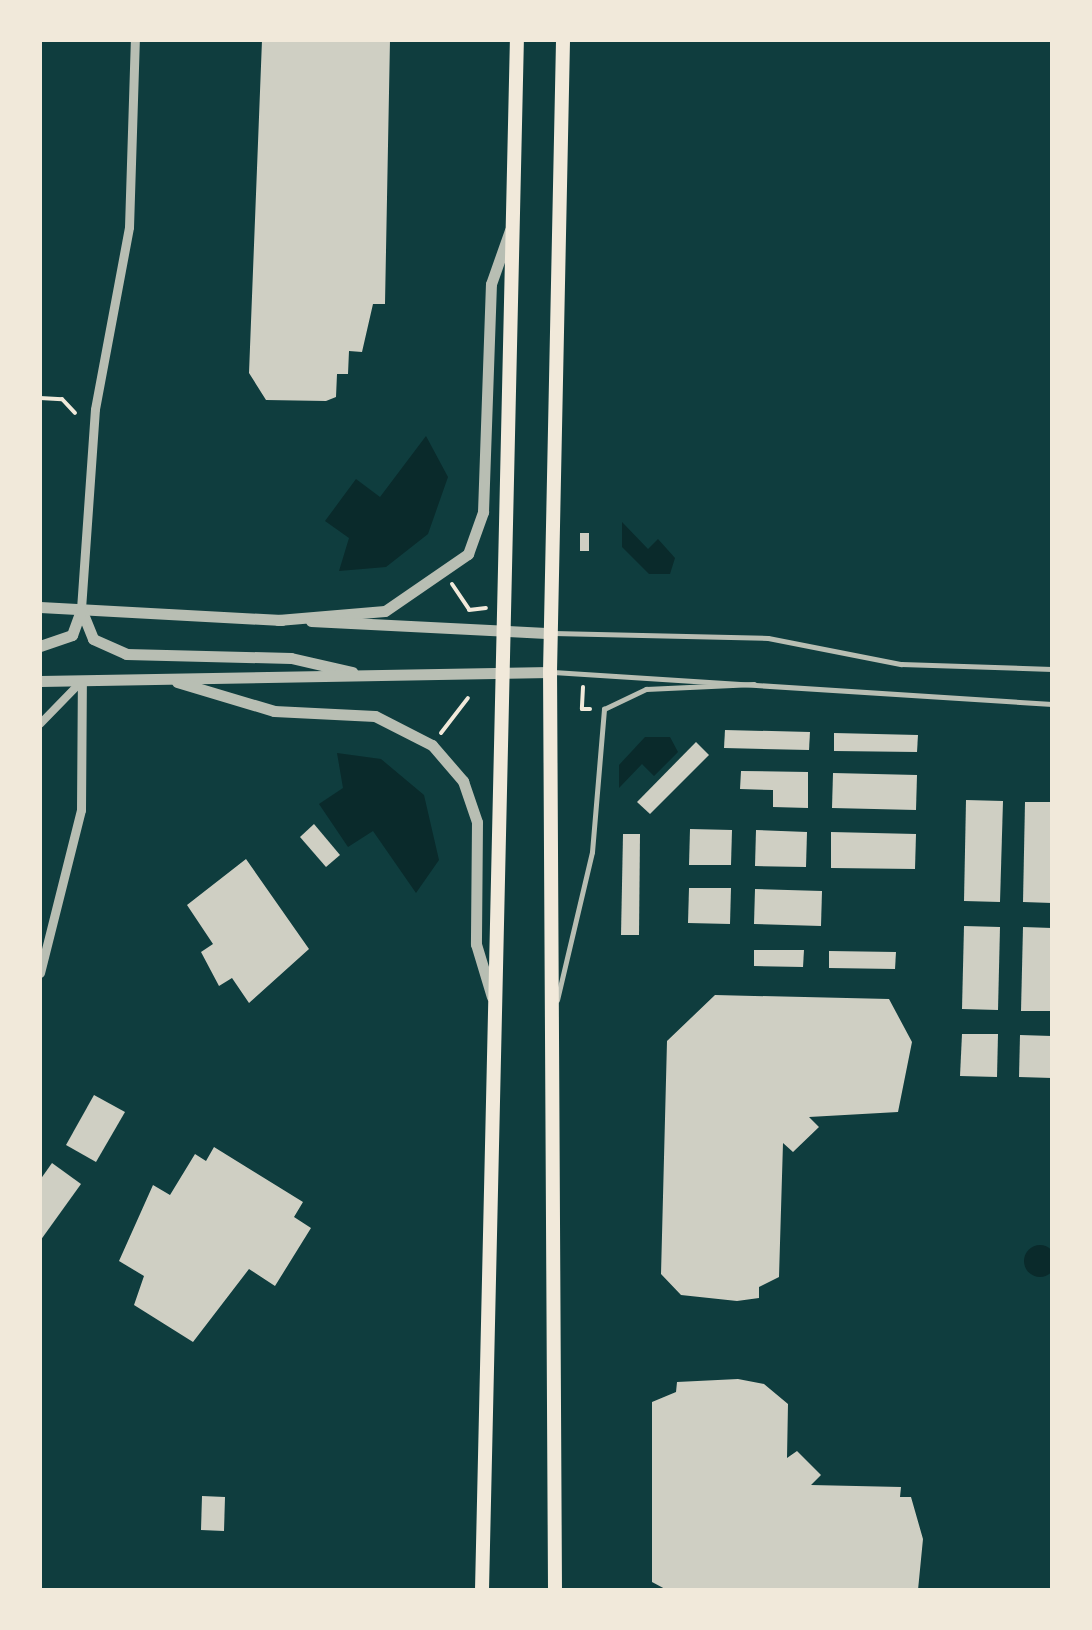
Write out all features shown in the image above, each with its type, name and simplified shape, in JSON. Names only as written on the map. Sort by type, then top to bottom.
[{"type":"main road","points":[[482,1590],[499,1020],[517,40]]},
{"type":"main road","points":[[555,1590],[550,672],[563,40]]},
{"type":"street","points":[[40,646],[72,635],[82,610],[94,409],[129,226],[134,40]]},
{"type":"street","points":[[278,620],[385,611],[468,554],[484,497],[491,284],[513,221]]},
{"type":"street","points":[[40,607],[551,633]]},
{"type":"street","points":[[82,610],[93,639],[126,654],[291,658],[370,676]]},
{"type":"street","points":[[40,681],[177,682],[550,672]]},
{"type":"street","points":[[40,724],[82,681]]},
{"type":"street","points":[[40,973],[80,810],[82,681]]},
{"type":"street","points":[[177,682],[274,712],[375,716],[419,735],[450,763],[478,822],[476,944],[499,1020]]},
{"type":"lane","points":[[551,633],[768,638],[902,664],[1052,669]]},
{"type":"lane","points":[[550,672],[1052,704]]},
{"type":"lane","points":[[553,1016],[592,852],[604,709],[646,689],[767,683]]},
{"type":"path","points":[[40,398],[62,399],[75,413]]},
{"type":"path","points":[[451,583],[470,609],[469,620]]},
{"type":"path","points":[[470,609],[486,608]]},
{"type":"path","points":[[584,682],[582,709],[592,709]]},
{"type":"path","points":[[438,737],[468,698]]},
{"type":"water","points":[[426,436],[448,477],[428,534],[386,567],[339,571],[349,538],[325,521],[356,479],[380,497]]},
{"type":"water","points":[[622,522],[648,549],[658,539],[675,558],[670,574],[649,574],[622,547]]},
{"type":"water","points":[[645,737],[670,737],[678,752],[654,776],[642,764],[619,788],[619,765]]},
{"type":"water","points":[[337,753],[381,759],[424,795],[439,860],[416,893],[373,831],[348,847],[319,804],[343,788]]},
{"type":"water","points":[[1040,1245],[1052,1249],[1056,1261],[1052,1273],[1040,1277],[1028,1273],[1024,1261],[1028,1249]]},
{"type":"building","points":[[262,40],[390,40],[385,304],[373,304],[362,352],[349,351],[348,374],[337,374],[336,397],[326,401],[266,400],[249,373]]},
{"type":"building","points":[[580,533],[589,533],[589,551],[580,551]]},
{"type":"building","points":[[725,730],[810,732],[809,750],[724,748]]},
{"type":"building","points":[[834,733],[918,735],[917,752],[834,751]]},
{"type":"building","points":[[696,742],[709,755],[650,814],[637,802]]},
{"type":"building","points":[[741,771],[808,772],[808,808],[773,807],[773,790],[740,789]]},
{"type":"building","points":[[833,773],[917,775],[916,810],[832,808]]},
{"type":"building","points":[[966,800],[1003,801],[1000,902],[964,901]]},
{"type":"building","points":[[1025,802],[1052,802],[1052,903],[1023,902]]},
{"type":"building","points":[[314,824],[340,855],[326,867],[300,837]]},
{"type":"building","points":[[690,829],[732,830],[731,865],[689,865]]},
{"type":"building","points":[[756,830],[807,832],[806,867],[755,866]]},
{"type":"building","points":[[831,832],[916,834],[915,869],[831,868]]},
{"type":"building","points":[[623,834],[640,834],[639,935],[621,935]]},
{"type":"building","points":[[246,859],[309,949],[249,1003],[232,978],[219,986],[201,952],[213,944],[187,905]]},
{"type":"building","points":[[689,888],[731,888],[730,924],[688,923]]},
{"type":"building","points":[[755,889],[822,891],[821,926],[754,924]]},
{"type":"building","points":[[964,926],[1000,927],[998,1010],[962,1009]]},
{"type":"building","points":[[1023,927],[1052,928],[1052,1011],[1021,1011]]},
{"type":"building","points":[[754,950],[804,950],[803,967],[754,966]]},
{"type":"building","points":[[829,951],[896,952],[895,969],[829,968]]},
{"type":"building","points":[[715,995],[889,999],[912,1042],[898,1112],[809,1117],[819,1127],[793,1152],[783,1143],[779,1277],[759,1287],[759,1298],[737,1301],[681,1295],[661,1274],[667,1041]]},
{"type":"building","points":[[962,1034],[998,1034],[997,1077],[960,1076]]},
{"type":"building","points":[[1020,1035],[1052,1036],[1052,1078],[1019,1077]]},
{"type":"building","points":[[94,1095],[125,1112],[96,1162],[66,1145]]},
{"type":"building","points":[[214,1147],[303,1202],[294,1217],[311,1228],[275,1286],[249,1269],[193,1342],[134,1305],[144,1276],[119,1261],[153,1185],[170,1195],[195,1154],[206,1161]]},
{"type":"building","points":[[52,1163],[81,1184],[40,1241],[40,1180]]},
{"type":"building","points":[[738,1379],[764,1384],[788,1404],[787,1458],[797,1451],[821,1475],[811,1485],[901,1487],[900,1497],[911,1497],[923,1539],[918,1590],[667,1590],[652,1582],[652,1402],[676,1392],[677,1382]]},
{"type":"building","points":[[202,1496],[225,1497],[224,1531],[201,1530]]}]
